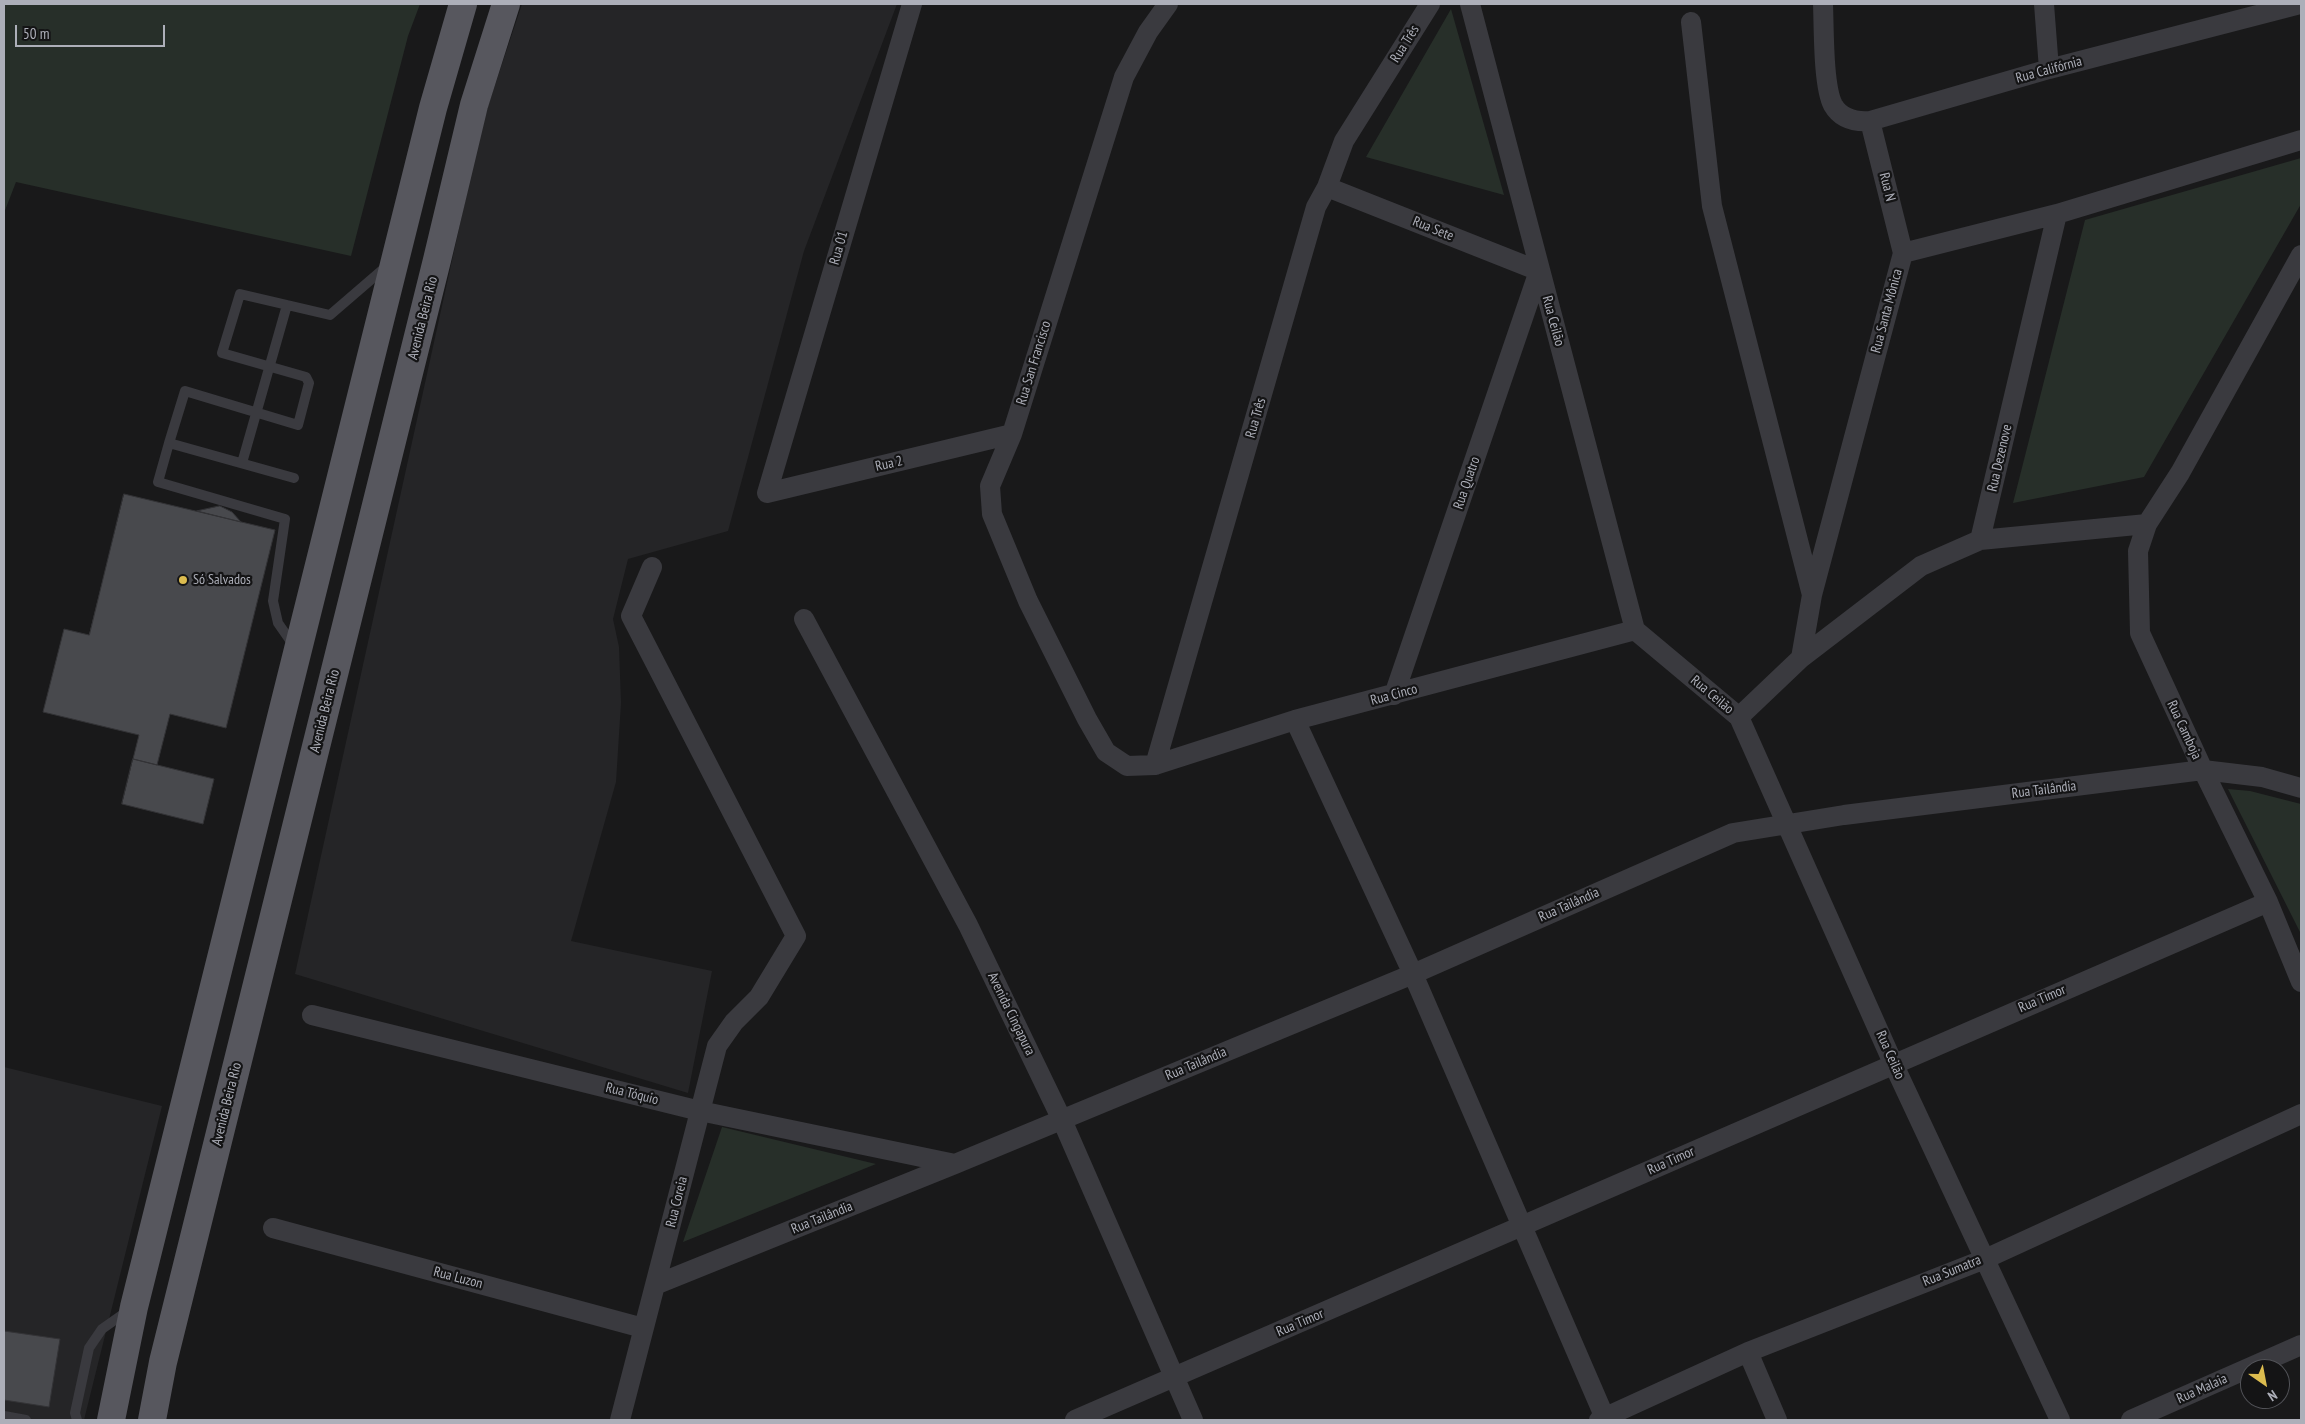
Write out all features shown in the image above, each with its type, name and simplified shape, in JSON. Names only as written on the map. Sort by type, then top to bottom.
[{"type":"main road","points":[[111,1420],[134,1306],[433,108],[463,4]]},
{"type":"main road","name":"Avenida Beira Rio","points":[[152,1420],[163,1362],[438,260],[474,105],[506,4]]},
{"type":"main road","points":[[296,660],[333,678]]},
{"type":"street","name":"Rua 01","points":[[767,493],[912,4]]},
{"type":"street","name":"Rua San Francisco","points":[[1155,765],[1127,766],[1106,752],[1087,719],[1028,601],[992,514],[990,486],[1012,434],[1124,77],[1148,32],[1168,4]]},
{"type":"street","name":"Rua Três","points":[[1155,765],[1316,207],[1327,187],[1344,142],[1430,4]]},
{"type":"street","name":"Rua Ceilão","points":[[1470,4],[1635,630],[1739,717],[1893,1063],[2060,1420]]},
{"type":"street","name":"Rua Califórnia","points":[[1823,4],[1827,74],[1834,106],[1846,118],[1859,122],[1870,121],[2253,10],[2300,4]]},
{"type":"street","points":[[2044,4],[2049,69]]},
{"type":"street","points":[[1691,22],[1712,206],[1812,595]]},
{"type":"street","name":"Rua N","points":[[1870,121],[1903,253]]},
{"type":"street","name":"Rua Santa Mônica","points":[[1802,658],[1812,595],[1903,253],[2057,214],[2301,140]]},
{"type":"street","name":"Rua Sete","points":[[1327,187],[1539,271]]},
{"type":"street","name":"Rua Dezenove","points":[[1980,540],[2057,214]]},
{"type":"street","name":"Rua Camboja","points":[[2301,255],[2180,473],[2147,524],[2138,551],[2140,633],[2203,770],[2268,902],[2301,982]]},
{"type":"street","name":"Rua Quatro","points":[[1394,695],[1539,271]]},
{"type":"street","name":"Rua 2","points":[[767,493],[1012,434]]},
{"type":"street","points":[[1739,717],[1802,658],[1921,566],[1980,540],[2147,524]]},
{"type":"street","name":"Rua Coreia","points":[[620,1420],[717,1046],[734,1022],[758,997],[796,936],[631,616],[652,568]]},
{"type":"street","name":"Avenida Cingapura","points":[[804,619],[968,925],[1062,1120],[1193,1420]]},
{"type":"street","name":"Rua Cinco","points":[[1155,765],[1295,720],[1635,630]]},
{"type":"street","points":[[1295,720],[1413,974],[1523,1227],[1603,1419]]},
{"type":"street","name":"Rua Tailândia","points":[[655,1285],[955,1164],[1413,974],[1733,833],[1787,823],[2203,770],[2262,777],[2301,788]]},
{"type":"street","name":"Rua Timor","points":[[1074,1420],[1523,1227],[1893,1063],[2268,902]]},
{"type":"street","name":"Rua Tóquio","points":[[312,1015],[700,1111],[955,1164]]},
{"type":"street","name":"Rua Sumatra","points":[[1603,1419],[1748,1352],[1985,1259],[2301,1114]]},
{"type":"street","name":"Rua Luzon","points":[[273,1228],[643,1328]]},
{"type":"street","name":"Rua Malaia","points":[[2131,1420],[2301,1345]]},
{"type":"street","points":[[1748,1352],[1777,1420]]},
{"type":"lane","points":[[296,660],[278,623],[273,601],[285,519],[158,482],[185,391],[298,425],[309,383],[306,377],[222,353],[240,294],[330,315],[397,258]]},
{"type":"lane","points":[[242,463],[287,304]]},
{"type":"lane","points":[[169,443],[294,478]]},
{"type":"lane","points":[[76,1420],[75,1413],[90,1348],[102,1329],[134,1306]]},
{"type":"lane","points":[[4,1416],[26,1420]]},
{"type":"shaded area","points":[[4,4],[420,4],[408,36],[351,256],[16,182],[4,213]]},
{"type":"shaded area","points":[[522,4],[897,4],[804,251],[728,531],[628,559],[613,619],[619,647],[621,703],[616,782],[571,941],[712,971],[688,1093],[295,974],[482,124]]},
{"type":"shaded area","points":[[1451,9],[1504,195],[1366,157]]},
{"type":"shaded area","points":[[2301,158],[2301,204],[2144,477],[2013,503],[2085,220]]},
{"type":"shaded area","points":[[2228,789],[2250,791],[2301,804],[2301,934]]},
{"type":"shaded area","points":[[4,1067],[162,1106],[84,1420],[4,1420]]},
{"type":"shaded area","points":[[722,1127],[876,1164],[683,1242]]},
{"type":"building","name":"Só Salvados","points":[[124,494],[275,530],[226,728],[170,714],[157,765],[133,759],[139,735],[43,712],[64,629],[89,635]]},
{"type":"building","points":[[220,506],[232,512],[241,522],[197,511]]},
{"type":"building","points":[[133,759],[214,779],[203,824],[122,804]]},
{"type":"building","points":[[4,1331],[60,1339],[49,1407],[4,1400]]},
{"type":"place","name":"Só Salvados","points":[[183,580]]}]
